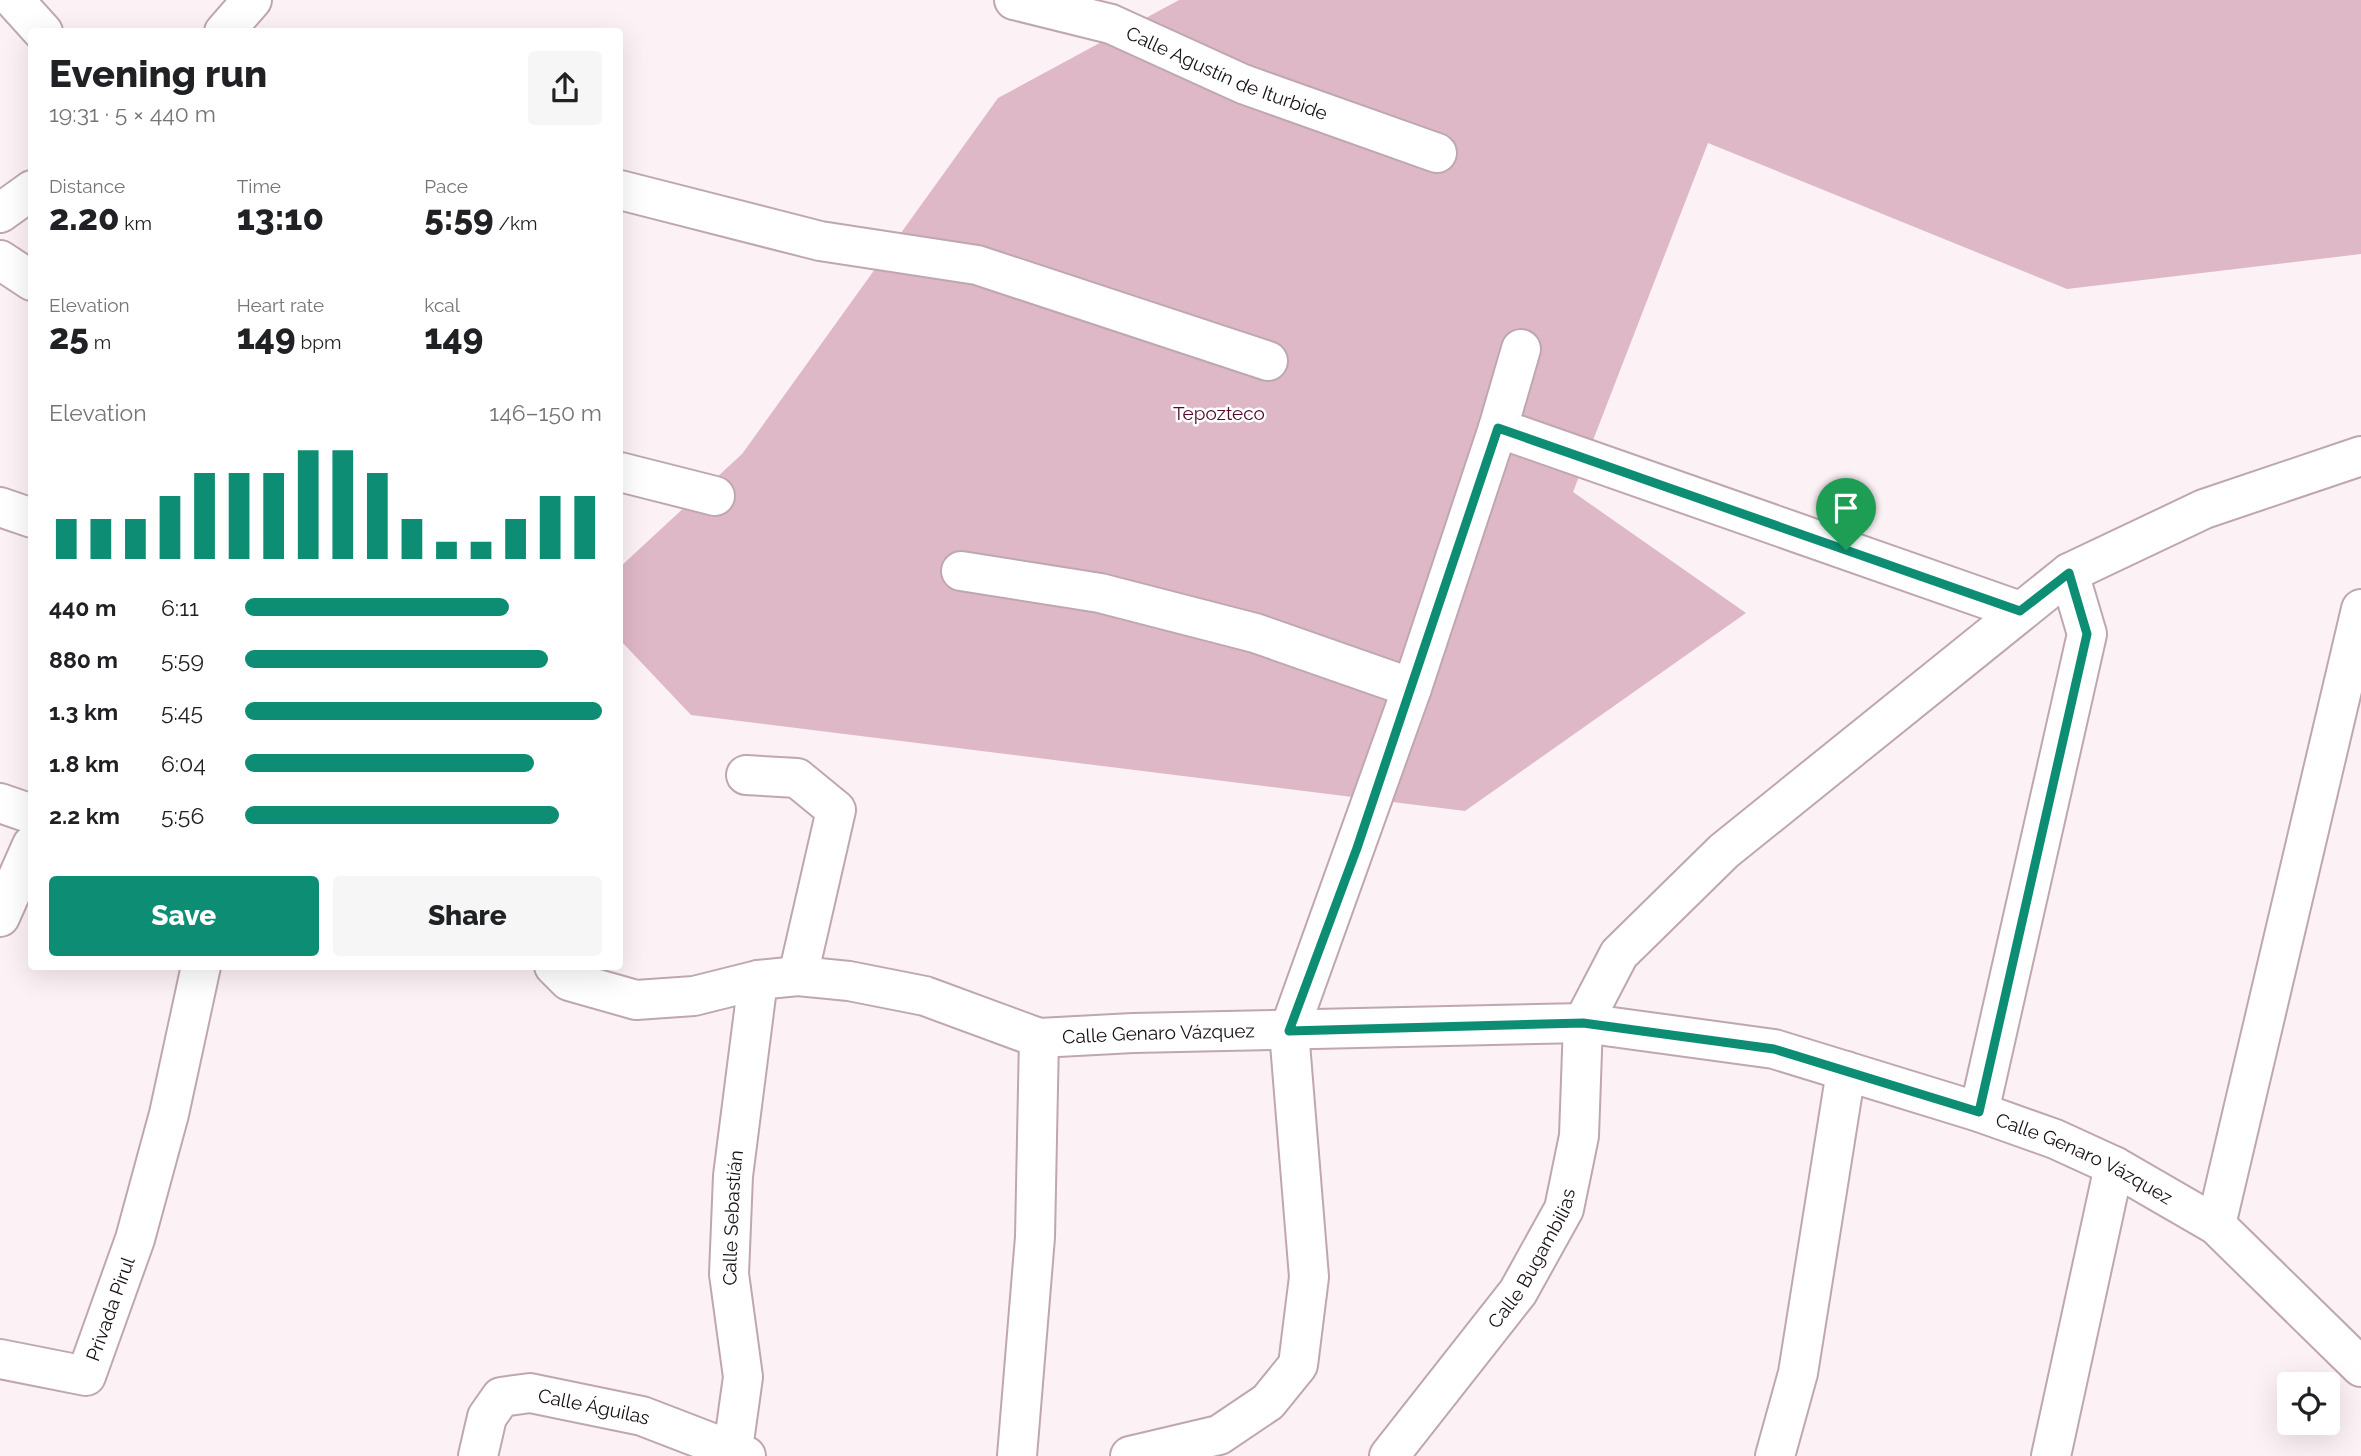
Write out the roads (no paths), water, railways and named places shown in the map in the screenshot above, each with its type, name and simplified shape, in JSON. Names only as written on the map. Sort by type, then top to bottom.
[{"type":"street","points":[[15,0],[40,28]]},
{"type":"street","points":[[228,28],[252,0]]},
{"type":"street","name":"Calle Agustín de Iturbide","points":[[1014,0],[1111,24],[1243,85],[1437,153]]},
{"type":"street","points":[[623,191],[820,241],[977,265],[1268,361]]},
{"type":"street","points":[[0,213],[28,193]]},
{"type":"street","points":[[0,260],[28,278]]},
{"type":"street","points":[[1130,1456],[1219,1436],[1268,1402],[1298,1365],[1309,1277],[1289,1031],[1412,688],[1498,428],[1521,349]]},
{"type":"street","points":[[1498,428],[2020,611]]},
{"type":"street","points":[[1583,1023],[1619,954],[1724,851],[2069,573],[2204,509],[2361,456]]},
{"type":"street","points":[[623,473],[715,496]]},
{"type":"street","points":[[0,507],[28,517]]},
{"type":"street","points":[[961,571],[1100,593],[1255,633],[1412,688]]},
{"type":"street","points":[[1979,1112],[2087,634],[2069,573]]},
{"type":"street","points":[[2216,1225],[2361,609]]},
{"type":"street","points":[[746,775],[797,778],[836,810],[798,976]]},
{"type":"street","points":[[0,803],[28,813]]},
{"type":"street","points":[[0,917],[28,854]]},
{"type":"street","name":"Privada Pirul","points":[[0,1359],[86,1376],[135,1239],[169,1114],[200,970]]},
{"type":"street","name":"Calle Genaro Vázquez","points":[[558,970],[569,981],[636,1000],[694,996],[758,980],[798,976],[849,981],[925,996],[1039,1038],[1133,1032],[1289,1031],[1583,1023],[1774,1049],[1979,1112],[2055,1139],[2114,1166],[2216,1225],[2361,1367]]},
{"type":"street","name":"Calle Sebastián","points":[[737,1455],[743,1377],[730,1274],[733,1176],[758,980]]},
{"type":"street","name":"Calle Bugambilias","points":[[1389,1456],[1518,1292],[1564,1209],[1579,1136],[1583,1023]]},
{"type":"street","points":[[1017,1456],[1035,1237],[1039,1038]]},
{"type":"street","points":[[1775,1456],[1798,1373],[1846,1071]]},
{"type":"street","points":[[2051,1456],[2114,1166]]},
{"type":"street","name":"Calle Águilas","points":[[478,1456],[487,1417],[501,1397],[530,1393],[642,1416],[737,1455]]},
{"type":"park label","name":"Tepozteco","points":[[1219,413]]}]
